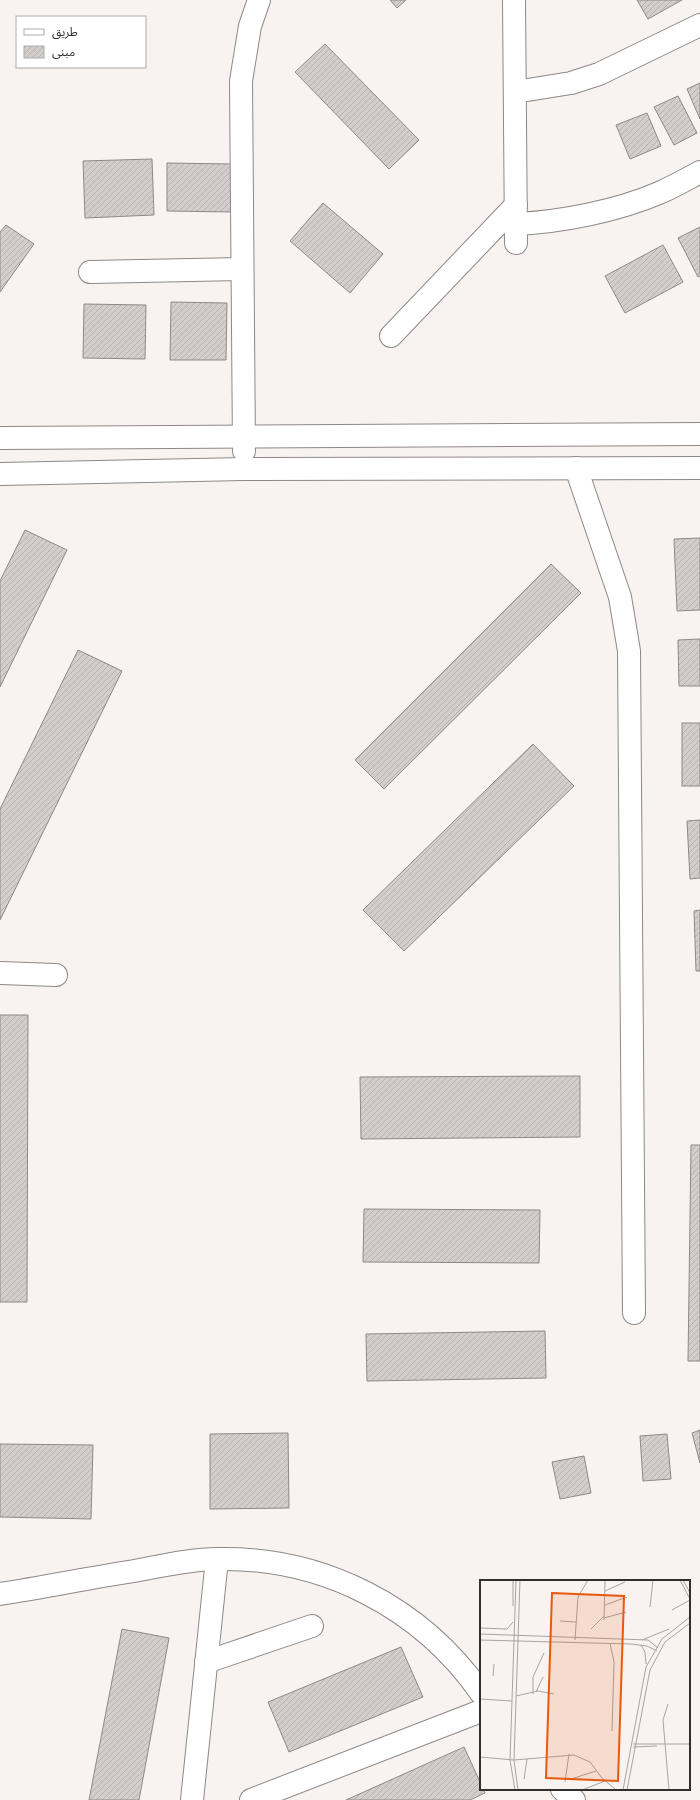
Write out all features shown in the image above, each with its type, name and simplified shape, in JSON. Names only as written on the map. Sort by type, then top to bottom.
[{"type":"street","points":[[244,468],[241,80],[250,26],[259,0]]},
{"type":"street","points":[[514,0],[516,224]]},
{"type":"street","points":[[515,92],[550,87],[599,74],[700,24]]},
{"type":"street","points":[[391,336],[516,224],[568,218],[636,202],[660,193],[700,172]]},
{"type":"street","points":[[90,272],[242,269]]},
{"type":"street","points":[[0,438],[700,434]]},
{"type":"street","points":[[0,474],[244,468],[700,468]]},
{"type":"street","points":[[576,468],[620,597],[629,651],[634,1313]]},
{"type":"street","points":[[0,973],[56,975]]},
{"type":"street","points":[[192,1800],[217,1559]]},
{"type":"street","points":[[0,1594],[161,1566],[217,1559],[273,1562],[328,1575],[379,1598],[425,1630],[466,1671],[480,1692]]},
{"type":"street","points":[[206,1662],[312,1626]]},
{"type":"street","points":[[251,1800],[480,1711]]},
{"type":"street","points":[[563,1790],[574,1800]]},
{"type":"building","points":[[390,0],[406,0],[397,8]]},
{"type":"building","points":[[637,0],[682,0],[648,19]]},
{"type":"building","points":[[325,44],[419,140],[389,169],[295,72]]},
{"type":"building","points":[[700,83],[700,119],[687,89]]},
{"type":"building","points":[[678,96],[697,133],[674,145],[654,107]]},
{"type":"building","points":[[647,113],[661,146],[630,159],[616,125]]},
{"type":"building","points":[[152,159],[154,215],[85,218],[83,161]]},
{"type":"building","points":[[167,163],[233,164],[232,212],[167,211]]},
{"type":"building","points":[[323,203],[383,254],[350,293],[290,241]]},
{"type":"building","points":[[6,225],[34,244],[0,292],[0,232]]},
{"type":"building","points":[[700,227],[700,276],[698,277],[678,238]]},
{"type":"building","points":[[663,245],[683,282],[625,313],[605,276]]},
{"type":"building","points":[[171,302],[227,303],[226,360],[170,360]]},
{"type":"building","points":[[84,304],[146,305],[145,359],[83,358]]},
{"type":"building","points":[[25,530],[67,550],[0,687],[0,581]]},
{"type":"building","points":[[700,538],[700,610],[677,611],[674,539]]},
{"type":"building","points":[[551,564],[581,593],[384,789],[355,760]]},
{"type":"building","points":[[700,639],[700,686],[679,686],[678,640]]},
{"type":"building","points":[[78,650],[122,671],[0,920],[0,809]]},
{"type":"building","points":[[682,723],[700,723],[700,786],[682,786]]},
{"type":"building","points":[[533,744],[574,786],[404,951],[363,910]]},
{"type":"building","points":[[700,820],[700,878],[690,879],[687,821]]},
{"type":"building","points":[[700,910],[700,971],[696,971],[694,911]]},
{"type":"building","points":[[0,1015],[28,1015],[27,1302],[0,1302]]},
{"type":"building","points":[[580,1076],[580,1137],[361,1139],[360,1077]]},
{"type":"building","points":[[691,1145],[700,1145],[700,1361],[688,1361]]},
{"type":"building","points":[[364,1209],[540,1210],[539,1263],[363,1262]]},
{"type":"building","points":[[545,1331],[546,1378],[367,1381],[366,1334]]},
{"type":"building","points":[[700,1430],[700,1463],[692,1433]]},
{"type":"building","points":[[288,1433],[289,1508],[210,1509],[210,1434]]},
{"type":"building","points":[[667,1434],[671,1479],[643,1481],[640,1436]]},
{"type":"building","points":[[0,1444],[93,1445],[91,1519],[0,1517]]},
{"type":"building","points":[[584,1456],[591,1493],[560,1499],[552,1462]]},
{"type":"building","points":[[122,1629],[169,1638],[139,1800],[89,1800]]},
{"type":"building","points":[[401,1647],[423,1697],[289,1752],[268,1702]]},
{"type":"building","points":[[464,1747],[480,1782],[480,1790],[484,1790],[485,1793],[470,1800],[346,1800]]}]
